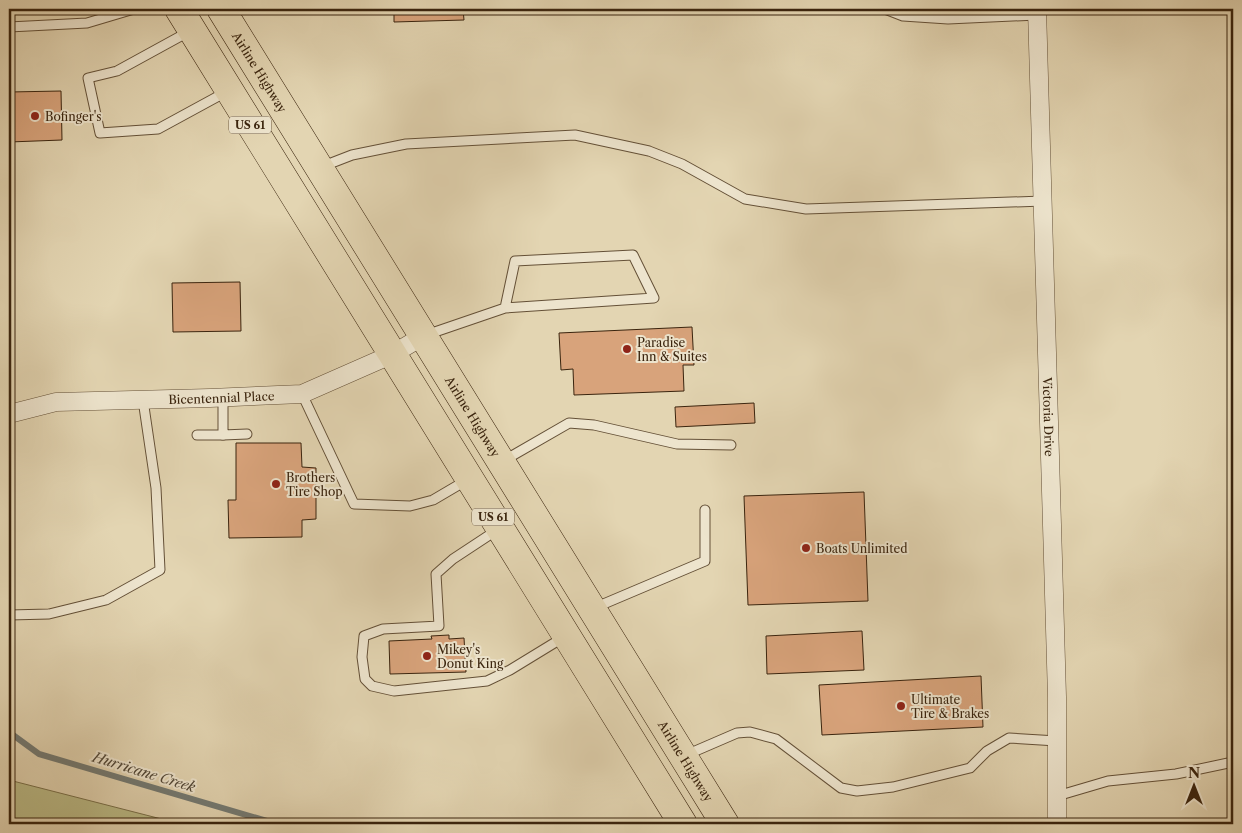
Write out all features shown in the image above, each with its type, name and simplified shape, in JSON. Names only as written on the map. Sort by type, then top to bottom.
[{"type":"highway","name":"Airline Highway","points":[[220,9],[725,824]]},
{"type":"highway","name":"US 61","points":[[185,19],[683,824]]},
{"type":"highway","points":[[484,502],[515,485]]},
{"type":"street","name":"Victoria Drive","points":[[1037,12],[1057,741],[1057,824]]},
{"type":"street","name":"Bicentennial Place","points":[[9,414],[56,402],[302,394],[393,354],[423,336]]},
{"type":"lane","points":[[9,27],[87,23],[134,9]]},
{"type":"lane","points":[[885,9],[903,16],[948,20],[1037,12]]},
{"type":"lane","points":[[185,19],[117,70],[88,78],[100,133],[158,129],[229,90]]},
{"type":"lane","points":[[319,168],[352,155],[406,144],[575,135],[649,151],[682,164],[745,200],[806,209],[1043,201]]},
{"type":"lane","points":[[423,336],[505,308],[654,298],[633,255],[515,261],[505,308]]},
{"type":"lane","points":[[302,394],[354,504],[410,506],[433,500],[469,479]]},
{"type":"lane","points":[[223,398],[223,435]]},
{"type":"lane","points":[[9,615],[48,614],[106,600],[160,570],[156,488],[143,400]]},
{"type":"lane","points":[[500,462],[569,423],[594,425],[677,444],[731,445]]},
{"type":"lane","points":[[196,435],[247,434]]},
{"type":"lane","points":[[592,610],[705,560],[705,510]]},
{"type":"lane","points":[[500,528],[453,559],[436,574],[439,626],[383,629],[364,636],[362,657],[366,679],[372,686],[394,691],[487,681],[510,670],[566,636]]},
{"type":"lane","points":[[683,756],[736,733],[750,732],[776,739],[841,788],[857,791],[893,787],[970,768],[988,751],[1009,738],[1057,741]]},
{"type":"lane","points":[[1057,796],[1108,781],[1176,774],[1233,762]]},
{"type":"green space","points":[[9,780],[181,824],[9,824]]},
{"type":"building","points":[[394,9],[463,9],[464,20],[394,22]]},
{"type":"building","name":"Bofinger's","points":[[61,91],[62,140],[9,142],[9,92]]},
{"type":"building","points":[[240,282],[241,331],[173,332],[172,283]]},
{"type":"building","name":"Paradise Inn & Suites","points":[[692,327],[694,365],[683,365],[684,391],[574,395],[573,369],[561,370],[559,333]]},
{"type":"building","points":[[754,403],[755,423],[676,427],[675,407]]},
{"type":"building","name":"Brothers Tire Shop","points":[[236,443],[301,443],[302,467],[316,468],[316,519],[302,520],[302,537],[229,538],[228,500],[236,500]]},
{"type":"building","name":"Boats Unlimited","points":[[864,492],[868,601],[748,605],[744,496]]},
{"type":"building","points":[[862,631],[864,670],[767,674],[766,636]]},
{"type":"building","name":"Mikey's Donut King","points":[[449,635],[449,639],[464,638],[466,672],[390,674],[389,641],[432,639],[431,636]]},
{"type":"building","name":"Ultimate Tire & Brakes","points":[[981,676],[983,727],[822,735],[819,685]]},
{"type":"waterway","name":"Hurricane Creek","points":[[9,732],[39,754],[277,824]]},
{"type":"place","name":"Bofinger's","points":[[35,116]]},
{"type":"place","name":"Paradise Inn & Suites","points":[[627,349]]},
{"type":"place","name":"Brothers Tire Shop","points":[[276,484]]},
{"type":"place","name":"Boats Unlimited","points":[[806,548]]},
{"type":"place","name":"Mikey's Donut King","points":[[427,656]]},
{"type":"place","name":"Ultimate Tire & Brakes","points":[[901,706]]}]
